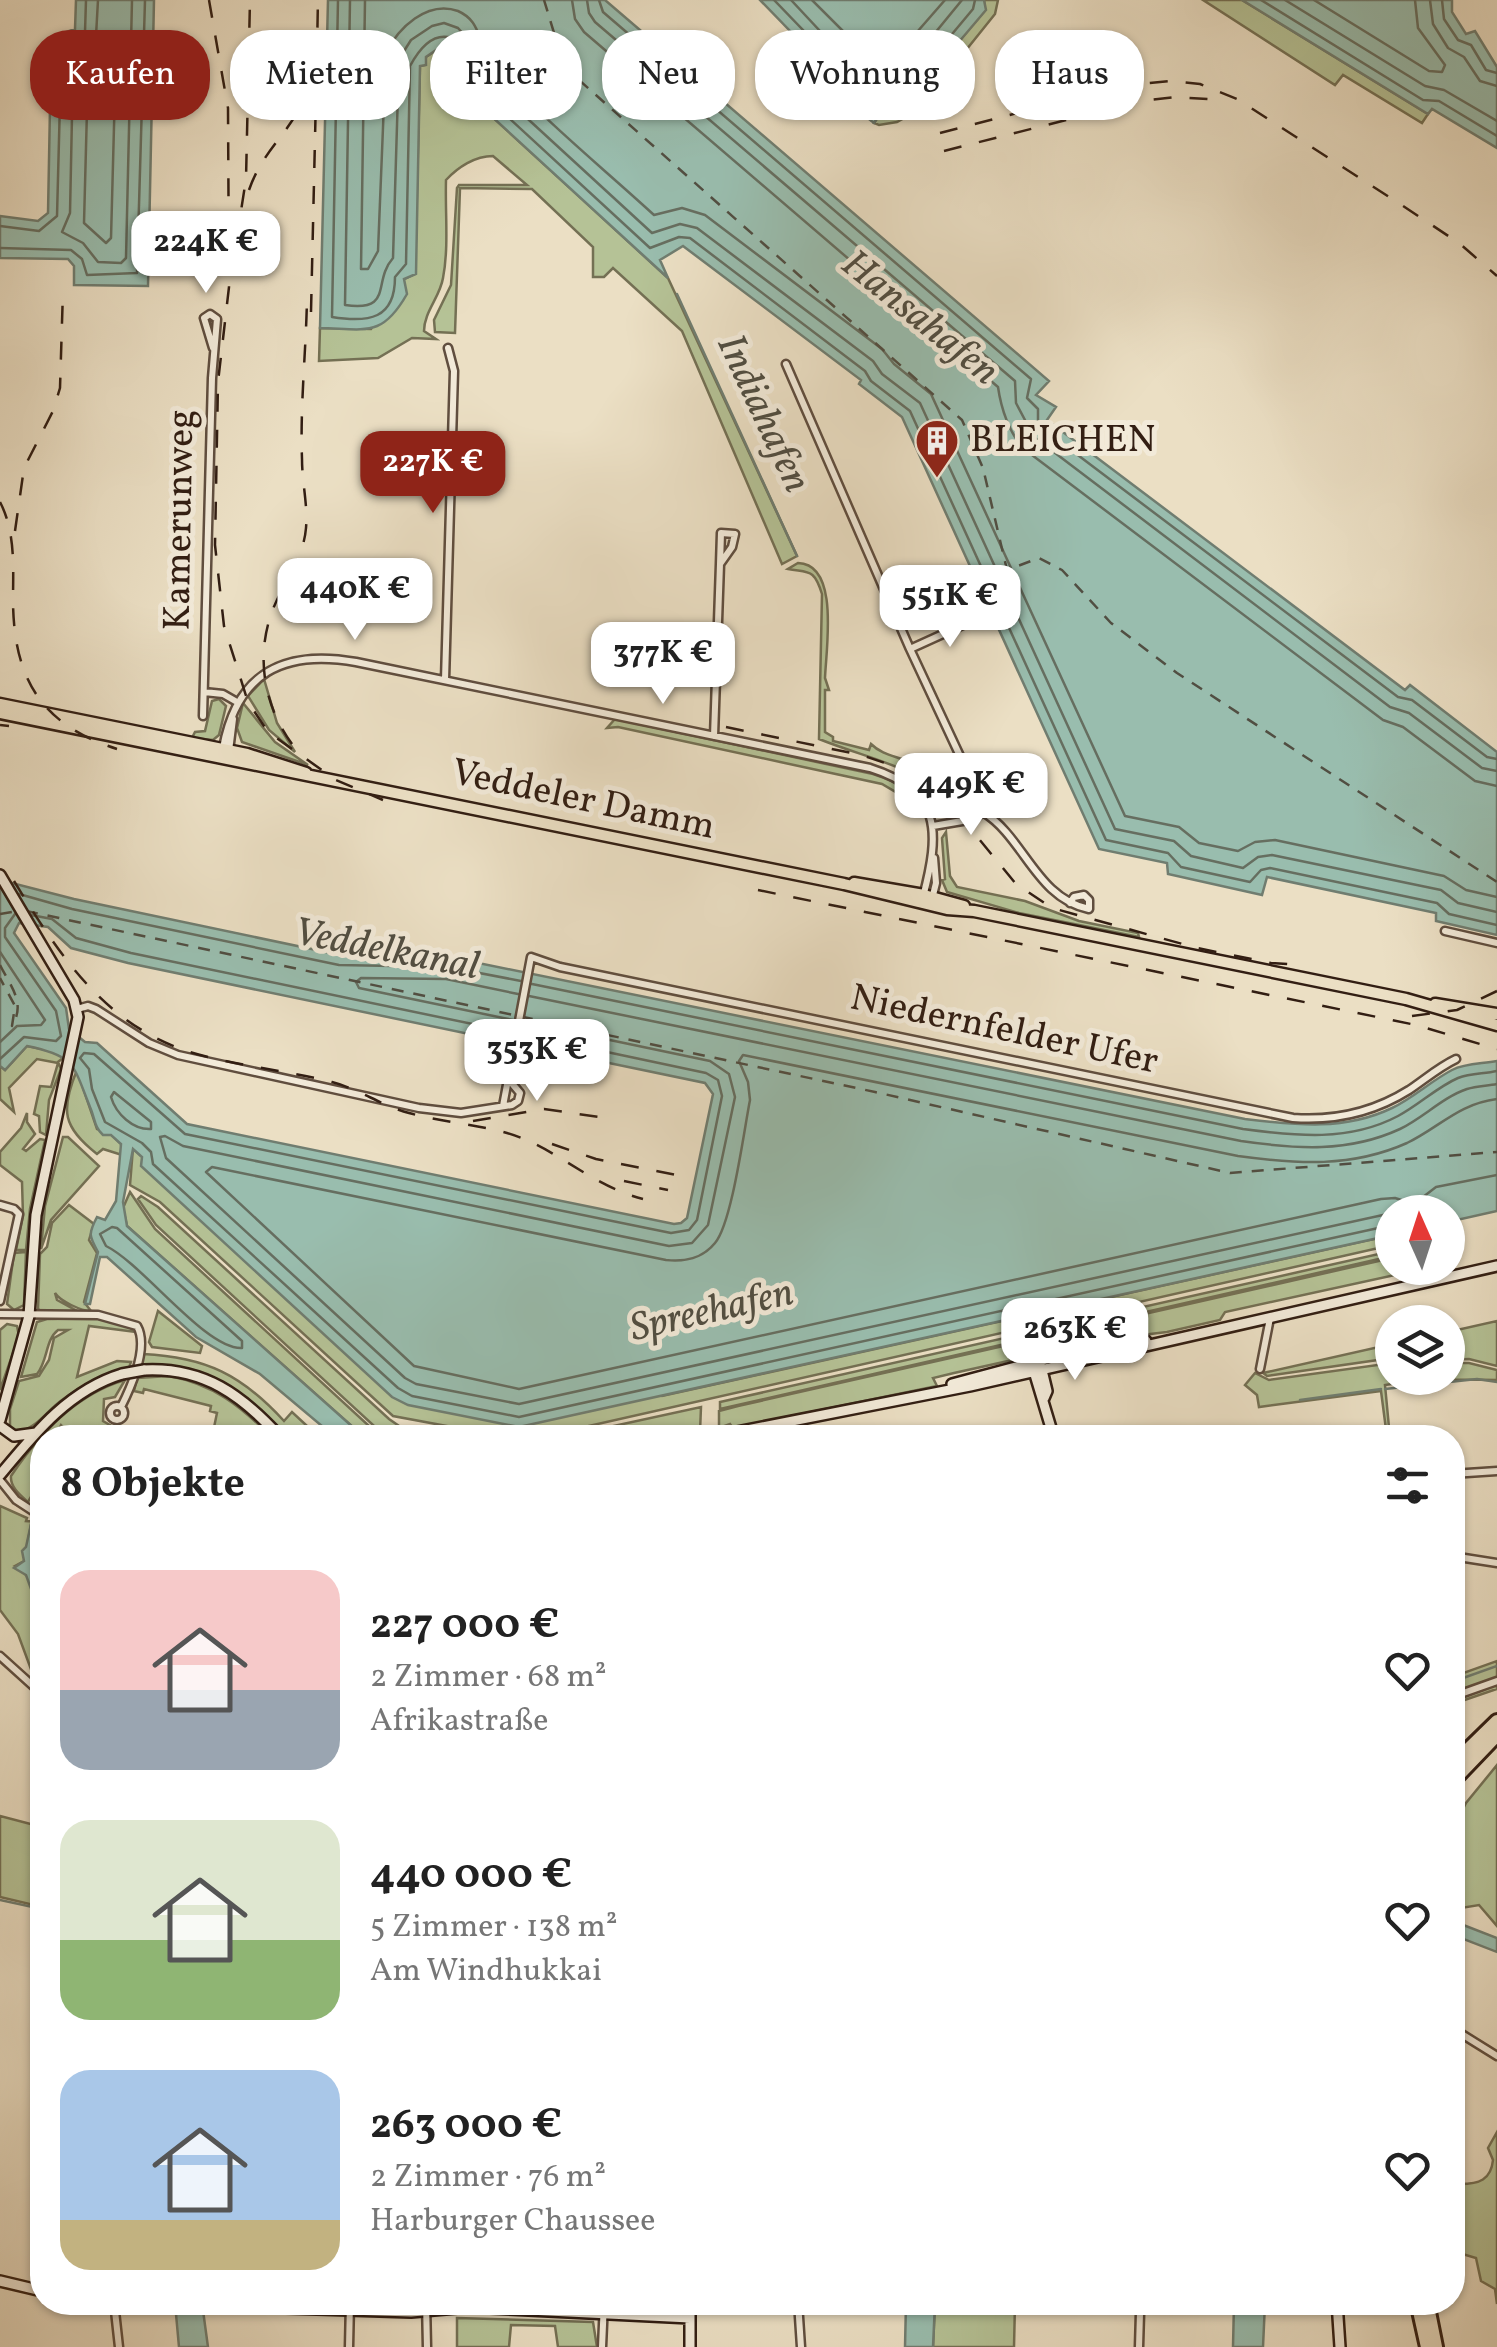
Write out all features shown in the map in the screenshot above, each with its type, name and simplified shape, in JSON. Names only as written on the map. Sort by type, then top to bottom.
[{"type":"highway","points":[[1465,1753],[1497,1721]]},
{"type":"highway","points":[[1465,1768],[1497,1735]]},
{"type":"highway","points":[[1420,2315],[1426,2347]]},
{"type":"highway","points":[[1430,2315],[1436,2347]]},
{"type":"main road","name":"Veddeler Damm","points":[[0,704],[224,753]]},
{"type":"main road","name":"Veddeler Damm","points":[[0,713],[291,766],[310,774],[844,884],[866,883],[974,910],[1424,1004],[1497,1014]]},
{"type":"main road","name":"Veddeler Damm","points":[[1424,1004],[1497,1025]]},
{"type":"street","name":"Kamerunweg","points":[[204,716],[213,348],[217,319],[208,314],[203,324],[213,348]]},
{"type":"street","points":[[445,680],[454,371],[448,348]]},
{"type":"street","points":[[786,364],[981,801],[982,812],[1004,829],[1038,876],[1070,903]]},
{"type":"street","points":[[714,736],[720,564]]},
{"type":"street","points":[[910,649],[976,619]]},
{"type":"street","points":[[224,753],[238,702],[268,671],[306,659],[344,660],[445,680],[901,779],[921,796],[932,826],[926,898]]},
{"type":"street","points":[[204,692],[223,694],[238,702]]},
{"type":"street","points":[[932,826],[974,820],[982,812]]},
{"type":"street","points":[[1,877],[78,1009],[70,1066],[60,1095],[36,1215],[29,1316],[0,1423],[18,1437],[30,1434]]},
{"type":"street","points":[[1445,931],[1497,943]]},
{"type":"street","name":"Niedernfelder Ufer","points":[[509,1089],[512,1052],[531,957],[576,970],[1293,1118],[1334,1117],[1367,1110],[1392,1100],[1456,1059]]},
{"type":"street","points":[[78,1009],[96,1008],[149,1043],[214,1066],[419,1108],[462,1113],[512,1105],[520,1098],[517,1089],[509,1089],[503,1106]]},
{"type":"street","points":[[0,1206],[14,1208],[19,1214],[0,1301]]},
{"type":"street","points":[[778,1425],[1037,1368],[1111,1345],[1164,1340],[1497,1266]]},
{"type":"street","points":[[0,1314],[98,1315],[137,1326],[142,1334],[137,1363],[120,1407]]},
{"type":"street","points":[[1260,1369],[1270,1316]]},
{"type":"street","points":[[1037,1368],[1038,1392],[1044,1398],[1051,1425]]},
{"type":"street","points":[[46,1425],[81,1392],[122,1374],[144,1370],[178,1371],[220,1384],[248,1404],[268,1425]]},
{"type":"street","points":[[783,1425],[789,1423]]},
{"type":"street","points":[[30,1442],[0,1478],[16,1500],[30,1510]]},
{"type":"street","points":[[1465,1473],[1497,1471]]},
{"type":"street","points":[[1465,1558],[1497,1563]]},
{"type":"street","points":[[0,1656],[30,1683]]},
{"type":"street","points":[[1465,1693],[1497,1681]]},
{"type":"street","points":[[1465,2036],[1497,2056]]},
{"type":"street","points":[[0,2282],[30,2288]]},
{"type":"street","points":[[116,2315],[119,2347]]},
{"type":"street","points":[[349,2347],[350,2315]]},
{"type":"street","points":[[426,2315],[427,2347]]},
{"type":"street","points":[[599,2315],[690,2318],[690,2347]]},
{"type":"street","points":[[799,2315],[802,2347]]},
{"type":"street","points":[[1139,2347],[1140,2315]]},
{"type":"street","points":[[1339,2315],[1340,2347]]},
{"type":"street","points":[[602,2347],[604,2316]]},
{"type":"shaded area","points":[[984,0],[998,0],[995,14],[975,39],[975,30],[968,30],[985,10]]},
{"type":"shaded area","points":[[1203,0],[1242,0],[1428,114],[1422,123],[1343,75],[1335,85]]},
{"type":"shaded area","points":[[430,54],[430,120],[496,120],[668,278],[797,556],[782,564],[682,331],[613,268],[604,277],[593,277],[593,247],[532,189],[460,188],[455,333],[435,332],[434,320],[451,285],[457,188],[527,185],[493,156],[467,163],[446,180],[445,266],[424,331],[436,339],[412,338],[378,358],[319,361],[320,328],[371,329],[404,279],[415,274],[420,66],[425,65]]},
{"type":"shaded area","points":[[876,120],[900,120],[879,125],[874,123]]},
{"type":"shaded area","points":[[798,563],[811,567],[820,577],[828,610],[825,732],[833,741],[869,750],[871,744],[967,791],[973,804],[971,812],[964,815],[948,798],[914,775],[819,739],[822,594],[813,576],[788,569]]},
{"type":"shaded area","points":[[264,679],[277,723],[295,752],[269,730],[248,696]]},
{"type":"shaded area","points":[[219,699],[226,706],[219,735],[213,740],[192,738],[195,732],[205,731],[212,701]]},
{"type":"shaded area","points":[[243,703],[275,742],[308,765],[242,742],[237,728]]},
{"type":"shaded area","points":[[615,719],[873,774],[905,788],[917,798],[926,814],[920,816],[909,800],[882,784],[618,727],[607,728]]},
{"type":"shaded area","points":[[946,832],[950,876],[957,887],[1025,901],[1079,921],[1138,933],[1139,937],[1019,913],[947,892],[942,880],[942,838]]},
{"type":"shaded area","points":[[27,1046],[57,1052],[63,1058],[58,1062],[61,1069],[49,1100],[46,1135],[40,1132],[39,1116],[34,1114],[40,1086],[51,1087],[58,1063],[37,1059],[9,1088],[14,1112],[0,1099],[0,1066],[5,1070]]},
{"type":"shaded area","points":[[77,1070],[97,1129],[111,1134],[121,1144],[122,1155],[103,1149],[97,1154],[71,1126],[68,1097]]},
{"type":"shaded area","points":[[27,1113],[27,1122],[35,1134],[23,1149],[45,1140],[30,1209],[26,1250],[16,1250],[23,1216],[22,1182],[0,1165],[0,1152],[21,1128]]},
{"type":"shaded area","points":[[63,1137],[68,1137],[99,1166],[51,1220],[41,1249],[45,1206]]},
{"type":"shaded area","points":[[133,1148],[142,1157],[662,1396],[1375,1239],[1375,1249],[593,1425],[441,1425],[393,1416],[160,1202],[130,1185]]},
{"type":"shaded area","points":[[130,1192],[155,1229],[368,1425],[351,1425],[127,1226],[123,1208]]},
{"type":"shaded area","points":[[141,1196],[158,1207],[398,1425],[373,1425],[156,1225],[138,1199]]},
{"type":"shaded area","points":[[69,1205],[94,1224],[89,1240],[97,1253],[84,1302],[91,1311],[71,1305],[55,1293],[57,1300],[77,1311],[43,1312],[38,1309],[40,1254],[47,1247],[52,1223]]},
{"type":"shaded area","points":[[26,1252],[24,1305],[14,1310],[7,1304],[14,1253]]},
{"type":"shaded area","points":[[1375,1255],[1375,1260],[720,1409],[720,1402]]},
{"type":"shaded area","points":[[1375,1262],[1375,1279],[1225,1312],[1220,1320],[1167,1332],[1108,1339],[933,1378],[937,1386],[748,1425],[719,1425],[719,1411]]},
{"type":"shaded area","points":[[158,1311],[202,1346],[200,1353],[152,1347],[149,1342]]},
{"type":"shaded area","points":[[105,1320],[136,1332],[89,1326],[77,1377],[117,1361],[131,1362],[129,1368],[78,1390],[35,1424],[16,1432],[10,1427],[10,1409],[19,1381],[39,1376],[49,1360],[54,1338],[68,1330],[54,1334],[37,1374],[21,1377],[37,1322]]},
{"type":"shaded area","points":[[1497,1321],[1497,1366],[1465,1359],[1465,1328]]},
{"type":"shaded area","points":[[7,1324],[17,1326],[19,1336],[0,1390],[0,1330]]},
{"type":"shaded area","points":[[1375,1348],[1375,1360],[1267,1376],[1263,1373]]},
{"type":"shaded area","points":[[143,1354],[204,1364],[238,1380],[284,1421],[292,1412],[306,1425],[273,1425],[238,1393],[205,1375],[141,1366]]},
{"type":"shaded area","points":[[1465,1363],[1497,1370],[1497,1380],[1465,1380]]},
{"type":"shaded area","points":[[1375,1365],[1375,1392],[1259,1407],[1257,1395],[1245,1385],[1255,1373],[1269,1380]]},
{"type":"shaded area","points":[[169,1376],[199,1385],[225,1398],[258,1425],[214,1425],[217,1413],[210,1411],[211,1406],[144,1389],[143,1393],[134,1391],[137,1378]]},
{"type":"shaded area","points":[[125,1380],[115,1397],[104,1399],[103,1421],[110,1425],[53,1425],[75,1405]]},
{"type":"shaded area","points":[[1382,1395],[1386,1395],[1389,1425],[1385,1425]]},
{"type":"shaded area","points":[[701,1407],[700,1425],[618,1425]]},
{"type":"shaded area","points":[[30,1450],[28,1502],[14,1487],[11,1476]]},
{"type":"shaded area","points":[[0,1506],[30,1521],[24,1561],[15,1566],[30,1582],[30,1667],[18,1634],[0,1610]]},
{"type":"shaded area","points":[[1497,1661],[1497,1689],[1465,1700],[1465,1672]]},
{"type":"shaded area","points":[[1497,1765],[1497,1926],[1479,1905],[1465,1907],[1466,1803]]},
{"type":"shaded area","points":[[0,1816],[30,1824],[30,1904],[0,1897]]},
{"type":"shaded area","points":[[1497,2132],[1497,2304],[1495,2289],[1481,2281],[1476,2258],[1465,2255],[1465,2183],[1478,2182],[1490,2172],[1493,2160],[1488,2148]]},
{"type":"shaded area","points":[[934,2315],[1015,2315],[1014,2347],[933,2347]]},
{"type":"shaded area","points":[[457,2318],[593,2322],[597,2347],[558,2347],[555,2326],[511,2325],[509,2347],[457,2347]]},
{"type":"water","points":[[76,0],[154,0],[153,30],[72,30]]},
{"type":"water","name":"Hansahafen","points":[[328,0],[605,0],[640,30],[602,30],[602,120],[735,120],[735,112],[1049,381],[1036,395],[1056,407],[1047,420],[1405,690],[1410,685],[1497,752],[1497,935],[1436,921],[1436,913],[1267,877],[1262,895],[1168,874],[1167,863],[1099,849],[902,417],[859,384],[861,380],[683,246],[660,260],[668,278],[496,120],[582,120],[582,30],[430,30],[430,54],[426,65],[420,66],[416,274],[404,279],[407,294],[381,324],[361,329],[320,328],[325,120],[410,120],[410,30],[327,30]]},
{"type":"water","points":[[760,0],[984,0],[986,10],[969,30],[789,30]]},
{"type":"water","points":[[1242,0],[1452,0],[1452,12],[1466,34],[1475,31],[1497,67],[1497,148],[1432,109],[1428,114]]},
{"type":"water","points":[[50,120],[151,120],[148,286],[74,285],[74,266],[68,259],[0,258],[0,216],[38,221],[48,213]]},
{"type":"water","name":"Spreehafen","points":[[0,880],[340,955],[449,957],[1245,1119],[1301,1124],[1356,1120],[1392,1108],[1457,1068],[1497,1061],[1497,1211],[1465,1218],[1465,1195],[1375,1195],[1375,1239],[528,1425],[509,1425],[408,1405],[392,1397],[141,1166],[142,1157],[133,1149],[123,1202],[127,1226],[351,1425],[321,1425],[260,1374],[196,1337],[107,1257],[100,1257],[90,1304],[85,1304],[98,1252],[91,1231],[97,1217],[105,1220],[116,1201],[121,1144],[98,1129],[70,1064],[55,1054],[27,1046],[5,1070],[0,1066]],"holes":[[[19,923],[48,927],[71,948],[705,1083],[713,1094],[687,1218],[674,1224],[187,1124],[97,1043],[85,1042],[69,1029],[66,1008],[14,933]]]},
{"type":"water","points":[[30,1529],[30,1586],[26,1575],[14,1568],[24,1561],[22,1551]]},
{"type":"water","points":[[1465,1926],[1497,1938],[1497,1952],[1465,1940]]},
{"type":"water","points":[[176,2315],[204,2315],[208,2347],[179,2347]]},
{"type":"water","points":[[906,2315],[934,2315],[933,2347],[905,2347]]},
{"type":"water","points":[[1234,2315],[1264,2315],[1263,2347],[1233,2347]]},
{"type":"waterway","name":"Indiahafen","points":[[677,294],[797,556]]},
{"type":"waterway","points":[[1465,1380],[1497,1382]]},
{"type":"waterway","points":[[1300,1400],[1375,1390]]},
{"type":"waterway","points":[[1465,1677],[1497,1666]]},
{"type":"waterway","points":[[0,1900],[30,1906]]},
{"type":"ferry route","points":[[544,0],[555,36],[579,80],[962,420],[983,468],[1007,570],[1039,558],[1062,570],[1111,623],[1177,673],[1497,882]]},
{"type":"ferry route","points":[[0,914],[18,911]]},
{"type":"ferry route","points":[[26,911],[875,1092],[1230,1173],[1497,1152]]},
{"type":"ferry route","points":[[0,965],[17,1002],[12,1026],[15,1006],[0,978]]},
{"type":"railway","points":[[209,0],[228,108],[229,287],[218,382],[215,545],[224,626],[248,702],[268,732],[336,780],[383,800]]},
{"type":"railway","points":[[236,243],[246,179],[250,0]]},
{"type":"railway","points":[[249,190],[308,90],[316,52],[318,0]]},
{"type":"railway","points":[[940,133],[1125,85],[1172,81],[1200,84],[1237,99],[1400,204],[1459,243],[1497,276]]},
{"type":"railway","points":[[944,151],[1141,101],[1176,97],[1221,100]]},
{"type":"railway","points":[[311,312],[315,120]]},
{"type":"railway","points":[[15,531],[24,468],[53,411],[60,388],[63,290]]},
{"type":"railway","points":[[292,744],[267,689],[264,650],[272,611],[305,537],[302,439],[307,298]]},
{"type":"railway","points":[[0,502],[11,538],[15,630],[27,676],[51,713],[69,727],[117,749]]},
{"type":"railway","points":[[0,725],[9,726]]},
{"type":"railway","points":[[726,727],[861,755],[906,770],[951,805],[1016,884],[1052,908],[1197,948],[1300,965]]},
{"type":"railway","points":[[14,881],[66,960],[86,983],[132,1024],[160,1040],[207,1057],[332,1082],[409,1113],[507,1133],[542,1147],[607,1185],[643,1199]]},
{"type":"railway","points":[[758,890],[1416,1025],[1497,1049]]},
{"type":"railway","points":[[1412,1016],[1457,1010],[1497,991]]},
{"type":"railway","points":[[473,1121],[544,1109],[613,1119]]},
{"type":"railway","points":[[552,1144],[596,1159],[677,1175]]},
{"type":"railway","points":[[624,1181],[668,1190]]},
{"type":"place","name":"BLEICHEN","points":[[937,479]]},
{"type":"water label","name":"Veddelkanal","points":[[386,951]]}]
